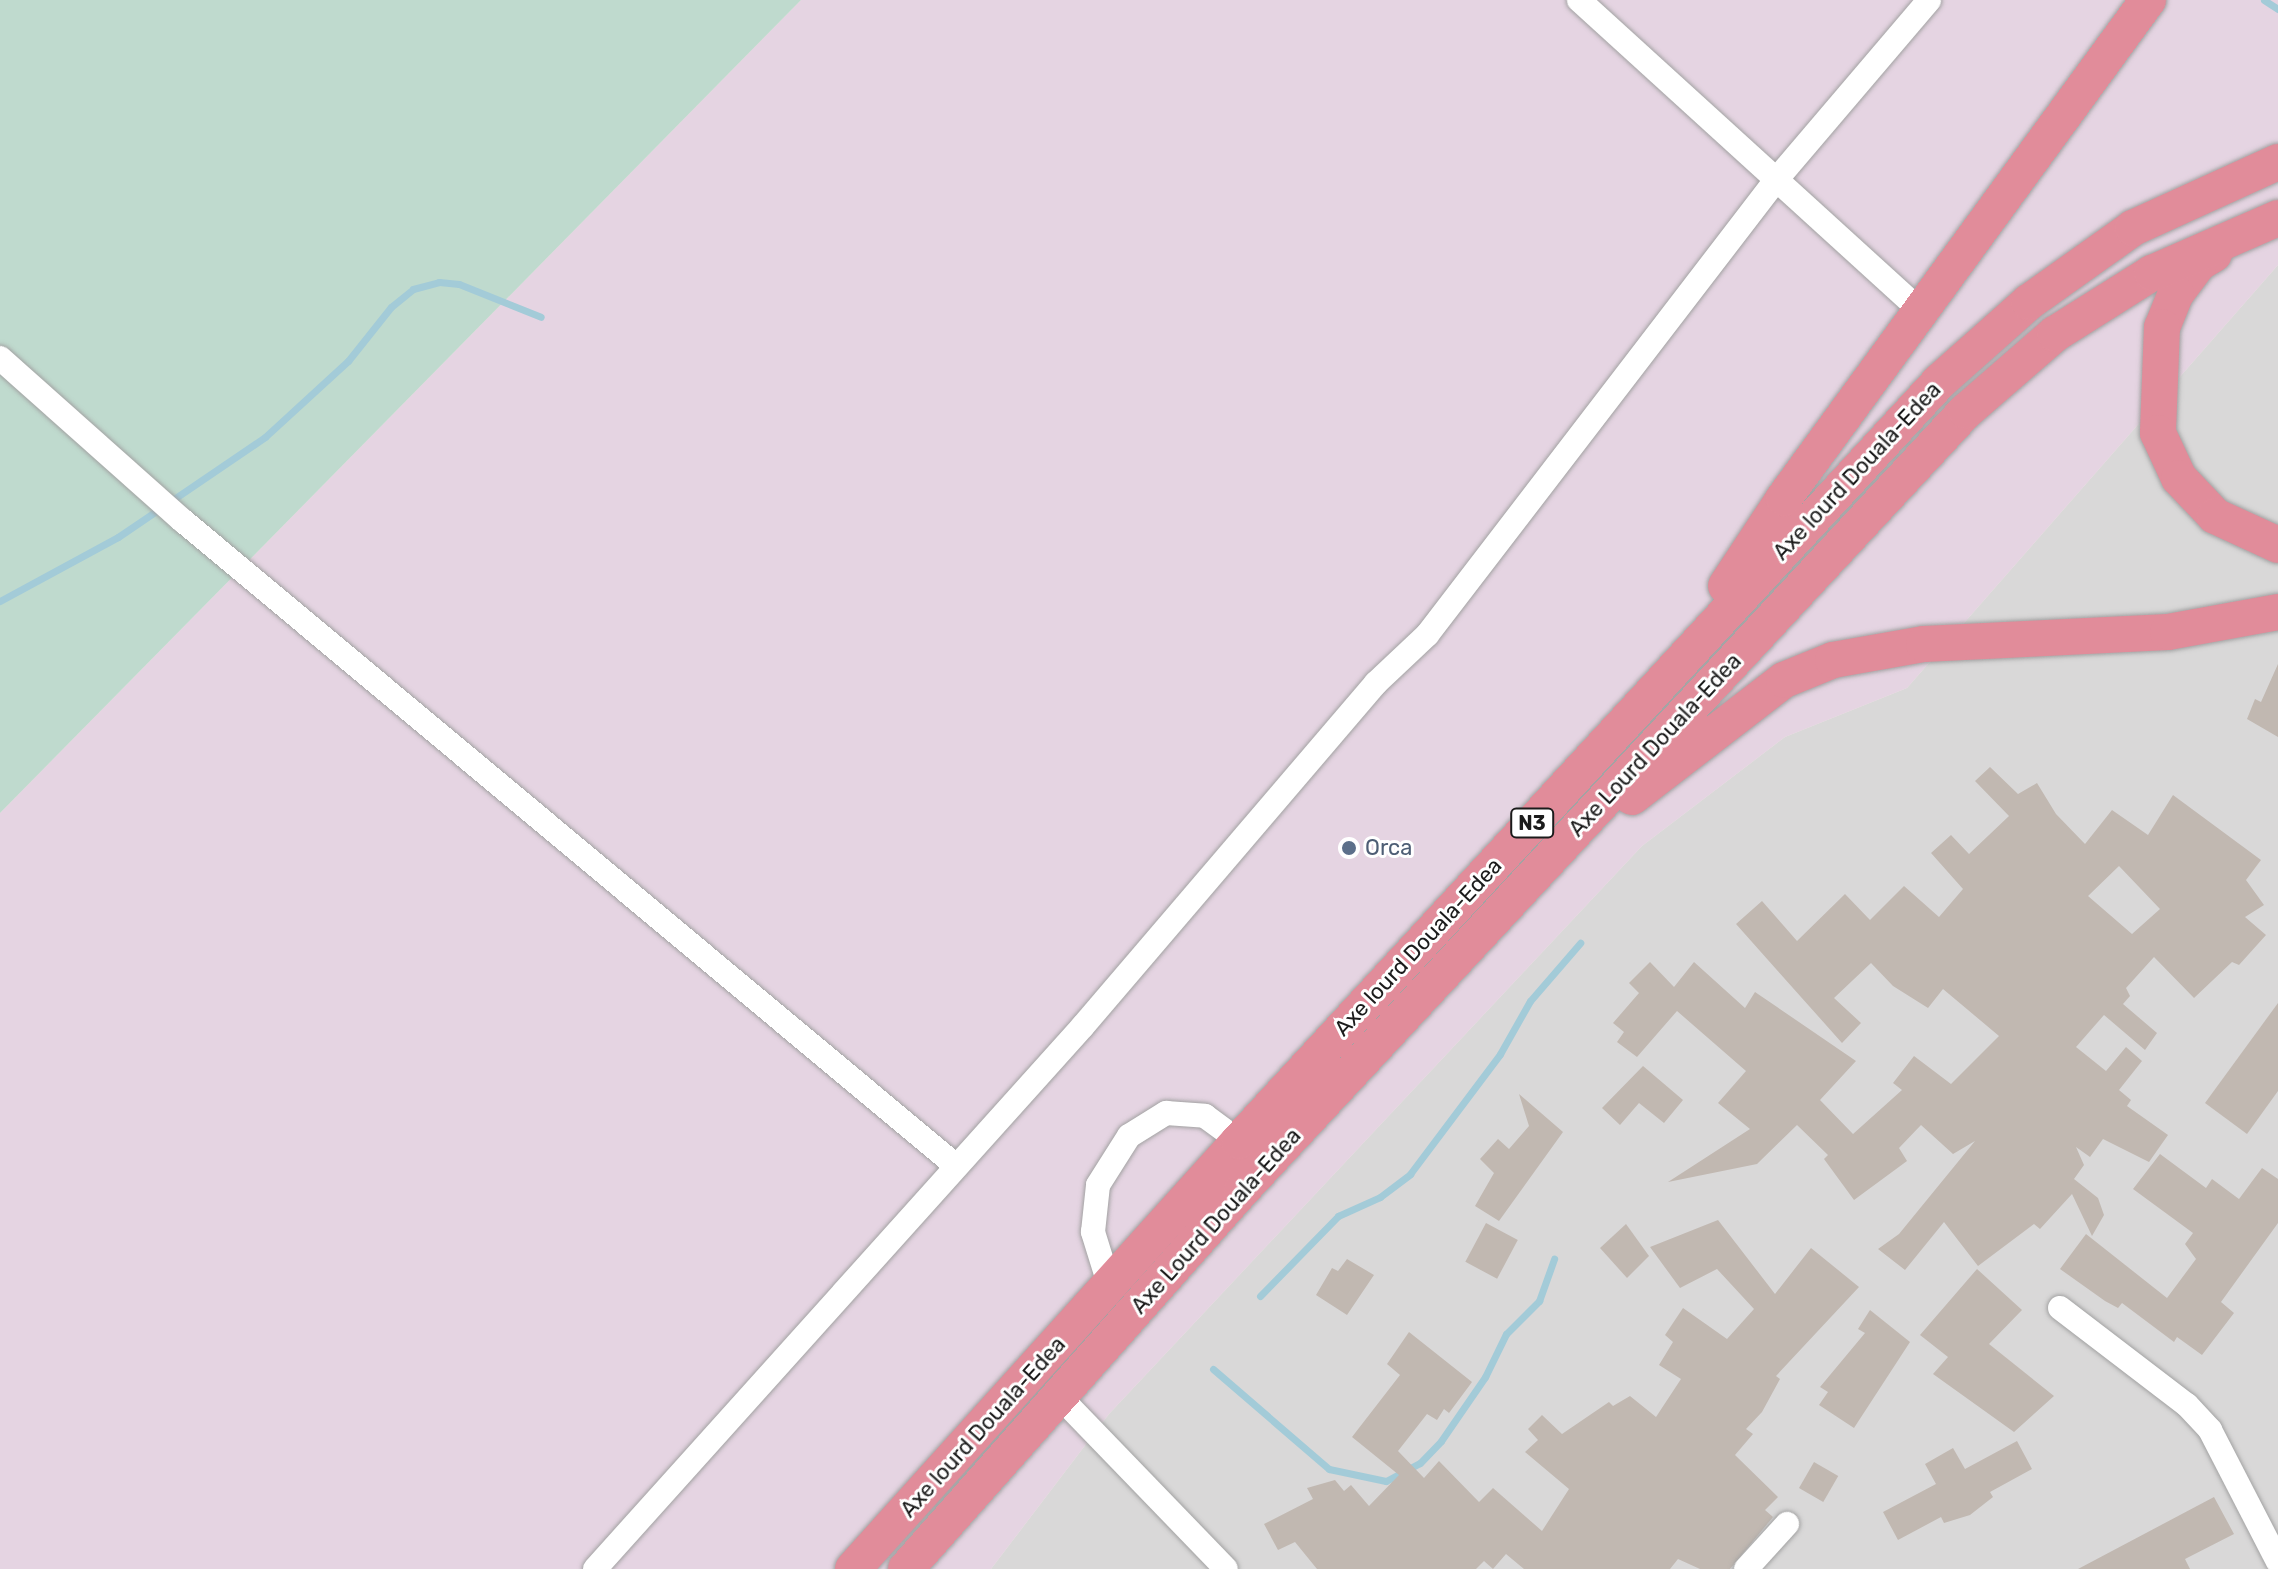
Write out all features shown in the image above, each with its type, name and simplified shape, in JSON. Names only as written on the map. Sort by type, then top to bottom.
[{"type":"highway","points":[[1670,673],[1784,498],[2148,0]]},
{"type":"highway","name":"Axe lourd Douala-Edea","points":[[853,1569],[1239,1141],[1940,381],[2029,302],[2133,228],[2278,162]]},
{"type":"highway","points":[[2276,218],[2199,263],[2176,293],[2162,327],[2157,371],[2158,433],[2179,478],[2215,516],[2278,545]]},
{"type":"highway","name":"Axe Lourd Douala-Edea","points":[[906,1569],[1530,878],[1966,411],[2055,334],[2152,273],[2276,218]]},
{"type":"highway","points":[[1530,878],[1726,721],[1784,680],[1833,660],[1924,644],[2168,632],[2278,612]]},
{"type":"street","points":[[1579,0],[1920,310]]},
{"type":"street","points":[[595,1569],[1083,1026],[1376,683],[1427,635],[1776,180],[1929,0]]},
{"type":"street","points":[[0,358],[182,520],[955,1165]]},
{"type":"street","points":[[1110,1287],[1093,1232],[1098,1185],[1129,1136],[1166,1113],[1205,1116],[1239,1141]]},
{"type":"street","points":[[2060,1308],[2187,1405],[2210,1430],[2278,1562]]},
{"type":"street","points":[[1059,1396],[1226,1569]]},
{"type":"street","points":[[1746,1569],[1787,1524]]},
{"type":"shaded area","points":[[801,0],[2278,0],[2278,265],[1907,688],[1785,737],[1642,846],[1109,1414],[991,1569],[0,1569],[0,813]]},
{"type":"shaded area","points":[[2278,265],[2278,1569],[991,1569],[1109,1414],[1642,846],[1785,737],[1907,688]]},
{"type":"green space","points":[[0,0],[801,0],[0,813]]},
{"type":"building","points":[[2278,664],[2278,737],[2247,719],[2255,699],[2261,702]]},
{"type":"building","points":[[1990,767],[2018,794],[2037,783],[2056,814],[2085,844],[2112,810],[2148,835],[2173,795],[2261,860],[2246,880],[2264,905],[2245,917],[2266,935],[2239,965],[2232,962],[2194,998],[2154,957],[2126,988],[2130,996],[2123,1004],[2157,1033],[2145,1050],[2104,1015],[2076,1047],[2106,1071],[2126,1047],[2142,1061],[2119,1090],[2131,1100],[2127,1106],[2168,1135],[2149,1162],[2103,1139],[2090,1157],[2076,1147],[2084,1165],[2074,1179],[2098,1198],[2104,1215],[2092,1236],[2072,1194],[2040,1229],[2034,1224],[1978,1266],[1944,1222],[1905,1270],[1878,1249],[1899,1234],[1975,1141],[1953,1154],[1921,1125],[1899,1148],[1907,1161],[1854,1200],[1824,1159],[1828,1155],[1797,1125],[1757,1164],[1668,1182],[1750,1129],[1718,1103],[1746,1071],[1677,1011],[1637,1057],[1617,1042],[1624,1032],[1613,1023],[1639,993],[1629,983],[1650,962],[1674,987],[1694,962],[1745,1008],[1755,992],[1856,1061],[1820,1100],[1853,1134],[1902,1090],[1893,1083],[1914,1056],[1951,1084],[1999,1036],[1943,989],[1928,1008],[1893,986],[1871,963],[1834,998],[1861,1023],[1842,1043],[1736,924],[1762,901],[1797,941],[1845,894],[1870,920],[1904,886],[1939,917],[1963,889],[1931,853],[1951,835],[1969,854],[2009,816],[1975,781]],"holes":[[[2119,866],[2160,909],[2132,934],[2088,896]]]},
{"type":"building","points":[[2278,1003],[2278,1091],[2247,1134],[2205,1103]]},
{"type":"building","points":[[1643,1066],[1683,1100],[1664,1123],[1639,1103],[1620,1125],[1602,1108]]},
{"type":"building","points":[[1519,1094],[1563,1132],[1499,1221],[1475,1206],[1494,1173],[1480,1159],[1498,1139],[1509,1149],[1529,1126]]},
{"type":"building","points":[[2160,1154],[2206,1188],[2212,1179],[2239,1199],[2262,1168],[2278,1179],[2278,1223],[2221,1302],[2234,1313],[2202,1355],[2177,1337],[2174,1342],[2122,1303],[2118,1308],[2105,1301],[2060,1269],[2086,1234],[2167,1298],[2196,1259],[2185,1244],[2193,1233],[2133,1189]]},
{"type":"building","points":[[1718,1220],[1775,1294],[1811,1248],[1859,1287],[1776,1376],[1780,1379],[1762,1412],[1746,1429],[1753,1434],[1735,1455],[1778,1497],[1765,1510],[1773,1517],[1730,1569],[1700,1569],[1678,1559],[1670,1569],[1524,1569],[1506,1554],[1493,1569],[1484,1561],[1476,1569],[1317,1569],[1295,1542],[1278,1550],[1264,1524],[1313,1499],[1307,1488],[1335,1480],[1344,1491],[1351,1485],[1369,1506],[1399,1475],[1352,1437],[1400,1375],[1387,1364],[1409,1332],[1472,1382],[1449,1413],[1444,1409],[1437,1420],[1427,1414],[1398,1451],[1424,1478],[1439,1461],[1479,1502],[1493,1488],[1542,1531],[1569,1489],[1525,1452],[1538,1440],[1528,1429],[1542,1415],[1562,1434],[1609,1402],[1613,1406],[1630,1396],[1656,1417],[1681,1379],[1659,1365],[1673,1342],[1665,1335],[1683,1308],[1727,1339],[1754,1309],[1717,1269],[1680,1288],[1650,1247]]},
{"type":"building","points":[[1486,1223],[1518,1240],[1497,1279],[1465,1262]]},
{"type":"building","points":[[1626,1224],[1649,1256],[1627,1278],[1600,1248]]},
{"type":"building","points":[[1347,1259],[1374,1275],[1347,1315],[1316,1295],[1332,1268],[1338,1271]]},
{"type":"building","points":[[1977,1269],[2022,1310],[1989,1344],[2054,1396],[2014,1432],[1933,1374],[1948,1357],[1920,1335]]},
{"type":"building","points":[[1870,1310],[1910,1342],[1854,1428],[1819,1405],[1828,1392],[1820,1387],[1865,1333],[1858,1329]]},
{"type":"building","points":[[2017,1441],[2032,1469],[1990,1492],[1993,1497],[1970,1515],[1944,1523],[1941,1517],[1898,1540],[1883,1512],[1936,1484],[1925,1464],[1953,1448],[1965,1469]]},
{"type":"building","points":[[1814,1462],[1838,1476],[1823,1502],[1799,1488]]},
{"type":"building","points":[[2214,1497],[2234,1534],[2185,1559],[2190,1569],[2078,1569]]},
{"type":"waterway","points":[[2264,0],[2278,9]]},
{"type":"waterway","points":[[0,601],[118,537],[265,437],[348,361],[391,307],[413,289],[439,282],[459,284],[541,317]]},
{"type":"waterway","points":[[1260,1296],[1338,1216],[1380,1197],[1410,1174],[1500,1054],[1530,1001],[1580,943]]},
{"type":"waterway","points":[[1213,1369],[1329,1469],[1386,1481],[1420,1463],[1441,1441],[1485,1377],[1506,1334],[1539,1301],[1554,1259]]},
{"type":"place","name":"Orca","points":[[1349,848]]}]
